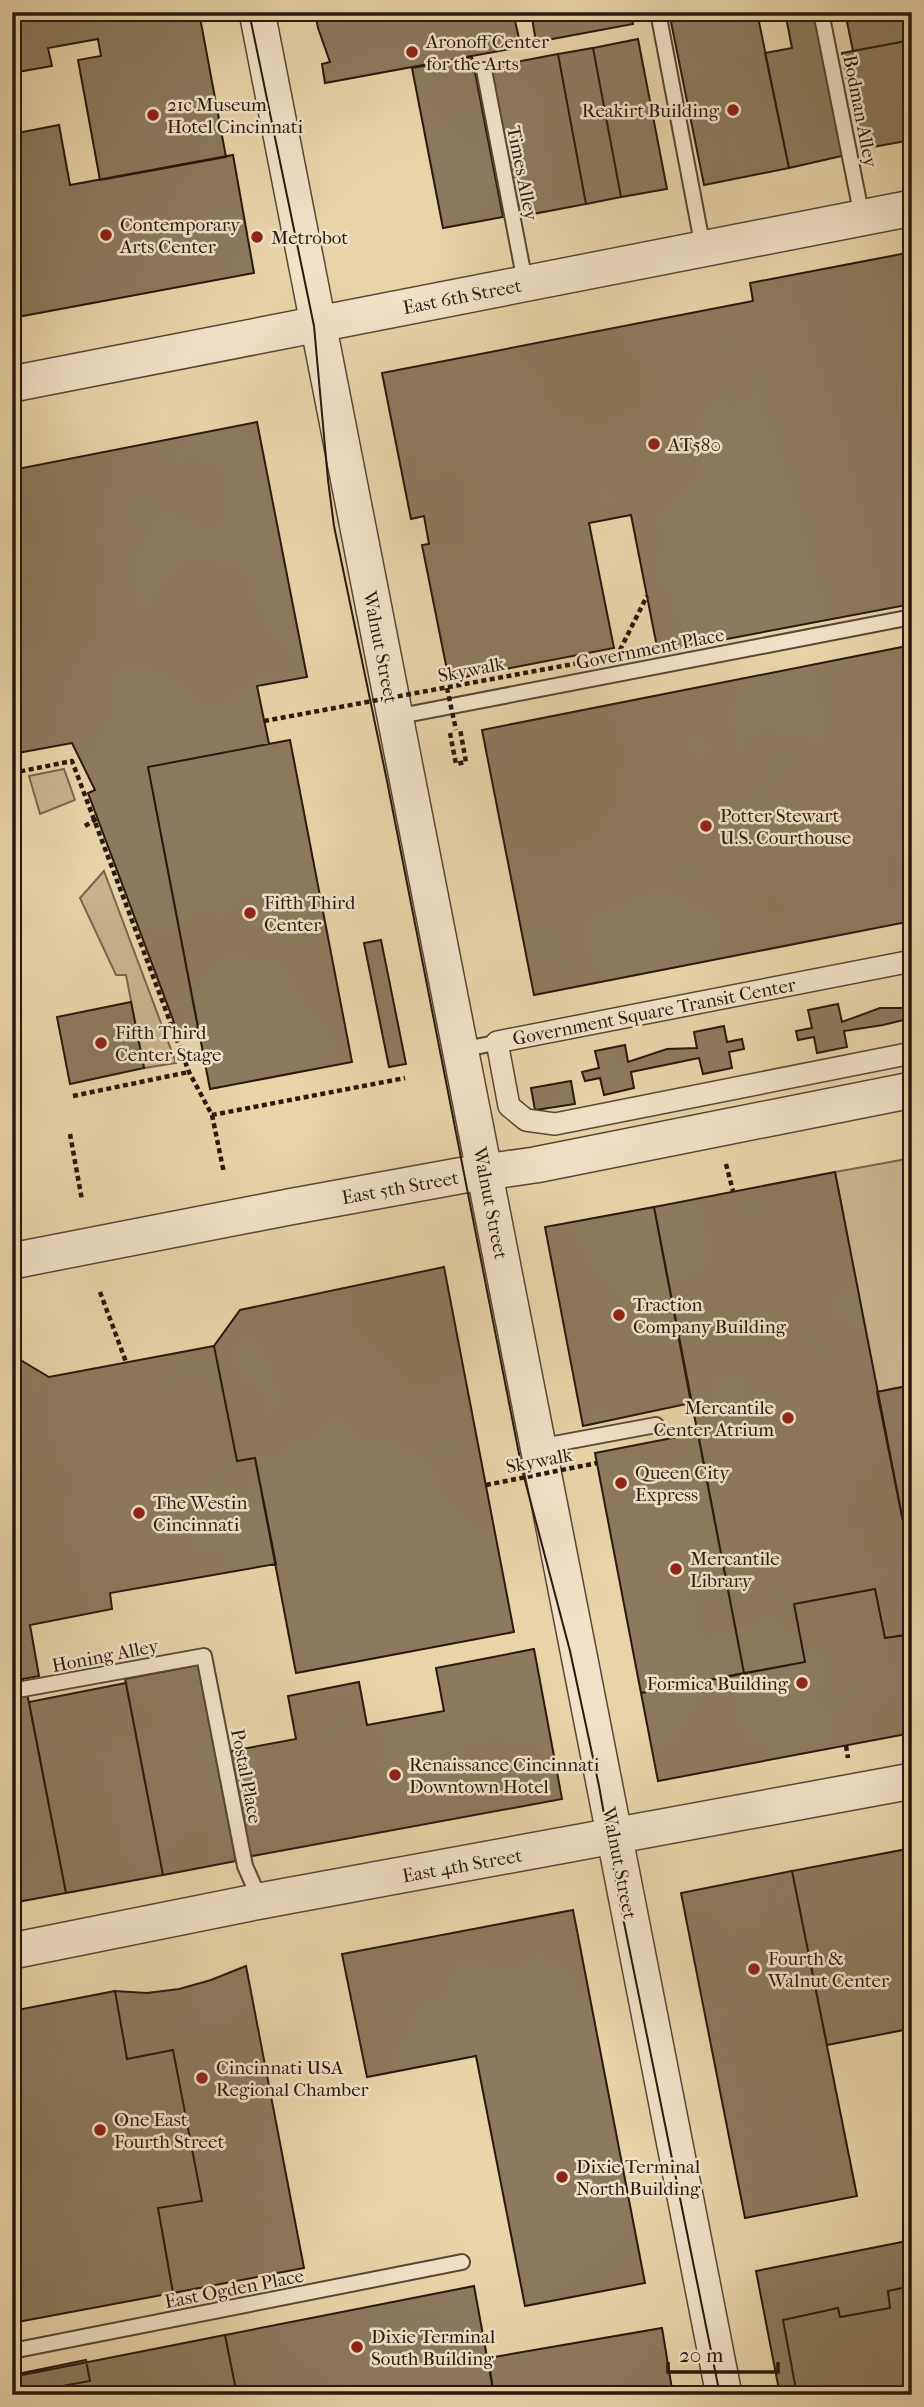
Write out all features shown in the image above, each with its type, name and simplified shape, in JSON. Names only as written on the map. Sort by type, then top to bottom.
[{"type":"street","name":"Walnut Street","points":[[257,12],[724,2395]]},
{"type":"street","name":"East 6th Street","points":[[12,384],[912,208]]},
{"type":"street","name":"Government Square Transit Center","points":[[497,1042],[509,1106],[526,1120],[555,1124],[912,1053]]},
{"type":"street","name":"East 5th Street","points":[[12,1261],[302,1204],[536,1165],[912,1090]]},
{"type":"street","name":"East 4th Street","points":[[12,1951],[260,1901],[912,1781]]},
{"type":"lane","points":[[658,12],[703,249]]},
{"type":"lane","name":"Bodman Alley","points":[[821,12],[863,218]]},
{"type":"lane","name":"Times Alley","points":[[484,70],[525,284]]},
{"type":"lane","name":"Government Place","points":[[395,717],[912,618]]},
{"type":"lane","points":[[460,1050],[912,961]]},
{"type":"lane","points":[[538,1447],[656,1425]]},
{"type":"lane","name":"Honing Alley","points":[[12,1691],[204,1656]]},
{"type":"lane","name":"Postal Place","points":[[204,1656],[245,1866],[260,1901]]},
{"type":"lane","name":"East Ogden Place","points":[[12,2351],[463,2262]]},
{"type":"path","name":"Skywalk","points":[[264,721],[617,656],[647,596]]},
{"type":"path","points":[[447,688],[456,730],[450,732],[456,764],[466,762],[455,705]]},
{"type":"path","points":[[12,773],[72,761],[190,1072],[212,1115],[224,1172]]},
{"type":"path","points":[[12,795],[17,818]]},
{"type":"path","points":[[85,826],[96,819]]},
{"type":"path","points":[[73,1096],[190,1072]]},
{"type":"path","points":[[212,1115],[405,1078]]},
{"type":"path","points":[[69,1134],[82,1200]]},
{"type":"path","points":[[100,1292],[126,1362]]},
{"type":"path","name":"Skywalk","points":[[486,1485],[597,1463]]},
{"type":"shaded area","points":[[64,769],[75,800],[40,814],[29,776]]},
{"type":"shaded area","points":[[104,871],[176,1063],[144,1068],[126,975],[116,975],[80,898]]},
{"type":"shaded area","points":[[912,1158],[912,1385],[877,1392],[835,1172]]},
{"type":"building","name":"21c Museum Hotel Cincinnati","points":[[12,12],[199,12],[226,157],[100,180],[78,60],[101,56],[98,39],[48,48],[52,66],[12,73]]},
{"type":"building","name":"Aronoff Center for the Arts","points":[[315,12],[513,12],[521,47],[325,83],[322,64],[330,62]]},
{"type":"building","points":[[531,12],[631,12],[633,24],[536,42]]},
{"type":"building","name":"Reakirt Building","points":[[669,12],[757,12],[789,168],[704,185]]},
{"type":"building","points":[[785,12],[818,12],[846,155],[789,168],[765,53],[792,48]]},
{"type":"building","points":[[845,12],[912,12],[912,40],[853,51]]},
{"type":"building","points":[[638,39],[667,189],[621,197],[593,48]]},
{"type":"building","points":[[912,40],[912,140],[861,149],[842,53]]},
{"type":"building","points":[[593,48],[621,197],[586,204],[558,54]]},
{"type":"building","points":[[558,54],[586,204],[517,217],[489,67]]},
{"type":"building","points":[[472,57],[503,217],[443,228],[412,68]]},
{"type":"building","points":[[59,125],[70,185],[233,155],[254,273],[12,318],[12,134]]},
{"type":"building","name":"AT580","points":[[912,252],[912,604],[658,652],[631,515],[589,523],[614,648],[449,680],[422,545],[429,544],[424,516],[411,519],[382,373],[753,301],[750,283]]},
{"type":"building","points":[[257,422],[307,677],[257,686],[269,744],[148,767],[198,1028],[178,1033],[88,793],[95,790],[72,743],[12,754],[12,470]]},
{"type":"building","name":"Potter Stewart U.S. Courthouse","points":[[912,645],[912,921],[534,995],[482,730]]},
{"type":"building","name":"Fifth Third Center","points":[[290,740],[352,1062],[210,1089],[148,767]]},
{"type":"building","points":[[381,940],[406,1064],[389,1067],[364,943]]},
{"type":"building","points":[[912,990],[912,1018],[844,1031],[847,1047],[817,1053],[814,1037],[798,1040],[796,1031],[812,1028],[808,1010],[838,1004],[842,1022],[880,1008],[910,1008],[907,991]]},
{"type":"building","name":"Fifth Third Center Stage","points":[[131,1002],[144,1068],[70,1084],[57,1017]]},
{"type":"building","points":[[724,1026],[727,1042],[742,1039],[744,1049],[729,1052],[732,1068],[703,1074],[699,1058],[631,1072],[634,1088],[604,1095],[600,1078],[585,1081],[582,1072],[599,1068],[595,1051],[625,1045],[628,1062],[667,1049],[697,1048],[694,1032]]},
{"type":"building","points":[[571,1081],[575,1104],[535,1110],[531,1088]]},
{"type":"building","name":"Mercantile Center Atrium","points":[[835,1172],[912,1567],[912,1634],[885,1638],[875,1589],[794,1604],[805,1662],[744,1673],[654,1207]]},
{"type":"building","name":"Traction Company Building","points":[[654,1207],[691,1403],[583,1426],[545,1227]]},
{"type":"building","points":[[444,1267],[514,1632],[296,1673],[255,1458],[237,1461],[214,1346],[240,1310]]},
{"type":"building","name":"The Westin Cincinnati","points":[[214,1346],[237,1461],[255,1458],[276,1564],[110,1593],[112,1609],[30,1625],[39,1676],[12,1681],[12,1355],[49,1377]]},
{"type":"building","points":[[912,1385],[912,1567],[877,1392]]},
{"type":"building","points":[[698,1433],[744,1673],[641,1693],[595,1453]]},
{"type":"building","name":"Formica Building","points":[[875,1589],[885,1638],[912,1634],[912,1733],[658,1781],[641,1693],[805,1662],[794,1604]]},
{"type":"building","name":"Renaissance Cincinnati Downtown Hotel","points":[[534,1649],[562,1799],[247,1857],[226,1752],[296,1739],[288,1696],[359,1682],[367,1725],[444,1711],[436,1668]]},
{"type":"building","points":[[198,1665],[236,1861],[163,1875],[125,1679]]},
{"type":"building","points":[[126,1683],[163,1875],[66,1893],[29,1702]]},
{"type":"building","points":[[27,1693],[66,1893],[12,1903],[12,1696]]},
{"type":"building","points":[[912,1848],[912,2067],[904,2030],[827,2045],[792,1871]]},
{"type":"building","name":"Fourth & Walnut Center","points":[[792,1871],[857,2196],[745,2218],[681,1893]]},
{"type":"building","name":"Dixie Terminal North Building","points":[[573,1910],[645,2283],[525,2306],[476,2056],[367,2077],[342,1954]]},
{"type":"building","points":[[246,1966],[304,2268],[173,2293],[158,2208],[202,2201],[173,2050],[127,2059],[115,1991],[147,1993],[179,1989]]},
{"type":"building","name":"One East Fourth Street","points":[[115,1991],[127,2059],[173,2050],[202,2201],[158,2208],[173,2293],[12,2323],[12,2011]]},
{"type":"building","points":[[912,2240],[912,2395],[780,2395],[756,2271]]},
{"type":"building","name":"Dixie Terminal South Building","points":[[474,2286],[494,2395],[237,2395],[225,2335]]},
{"type":"building","points":[[912,2286],[912,2395],[797,2395],[783,2320],[838,2308],[840,2317],[890,2308],[888,2291]]},
{"type":"building","points":[[662,2328],[673,2395],[494,2395],[488,2358]]},
{"type":"building","points":[[225,2335],[237,2395],[12,2395],[12,2377]]},
{"type":"building","points":[[86,2360],[90,2381],[12,2395],[12,2375]]},
{"type":"tram line","points":[[249,12],[314,326],[334,526],[387,781],[522,1469],[570,1651],[599,1786],[618,1893],[720,2395]]},
{"type":"place","name":"Aronoff Center for the Arts","points":[[412,52]]},
{"type":"place","name":"Reakirt Building","points":[[733,110]]},
{"type":"place","name":"21c Museum Hotel Cincinnati","points":[[153,115]]},
{"type":"place","name":"Contemporary Arts Center","points":[[106,235]]},
{"type":"place","name":"Metrobot","points":[[257,237]]},
{"type":"place","name":"AT580","points":[[654,444]]},
{"type":"place","name":"Potter Stewart U.S. Courthouse","points":[[706,826]]},
{"type":"place","name":"Fifth Third Center","points":[[250,913]]},
{"type":"place","name":"Fifth Third Center Stage","points":[[101,1043]]},
{"type":"place","name":"Traction Company Building","points":[[619,1315]]},
{"type":"place","name":"Mercantile Center Atrium","points":[[788,1418]]},
{"type":"place","name":"Queen City Express","points":[[621,1483]]},
{"type":"place","name":"The Westin Cincinnati","points":[[139,1513]]},
{"type":"place","name":"Mercantile Library","points":[[676,1569]]},
{"type":"place","name":"Formica Building","points":[[802,1683]]},
{"type":"place","name":"Renaissance Cincinnati Downtown Hotel","points":[[395,1775]]},
{"type":"place","name":"Fourth & Walnut Center","points":[[754,1969]]},
{"type":"place","name":"Cincinnati USA Regional Chamber","points":[[202,2078]]},
{"type":"place","name":"One East Fourth Street","points":[[100,2130]]},
{"type":"place","name":"Dixie Terminal North Building","points":[[562,2177]]},
{"type":"place","name":"Dixie Terminal South Building","points":[[357,2347]]}]
